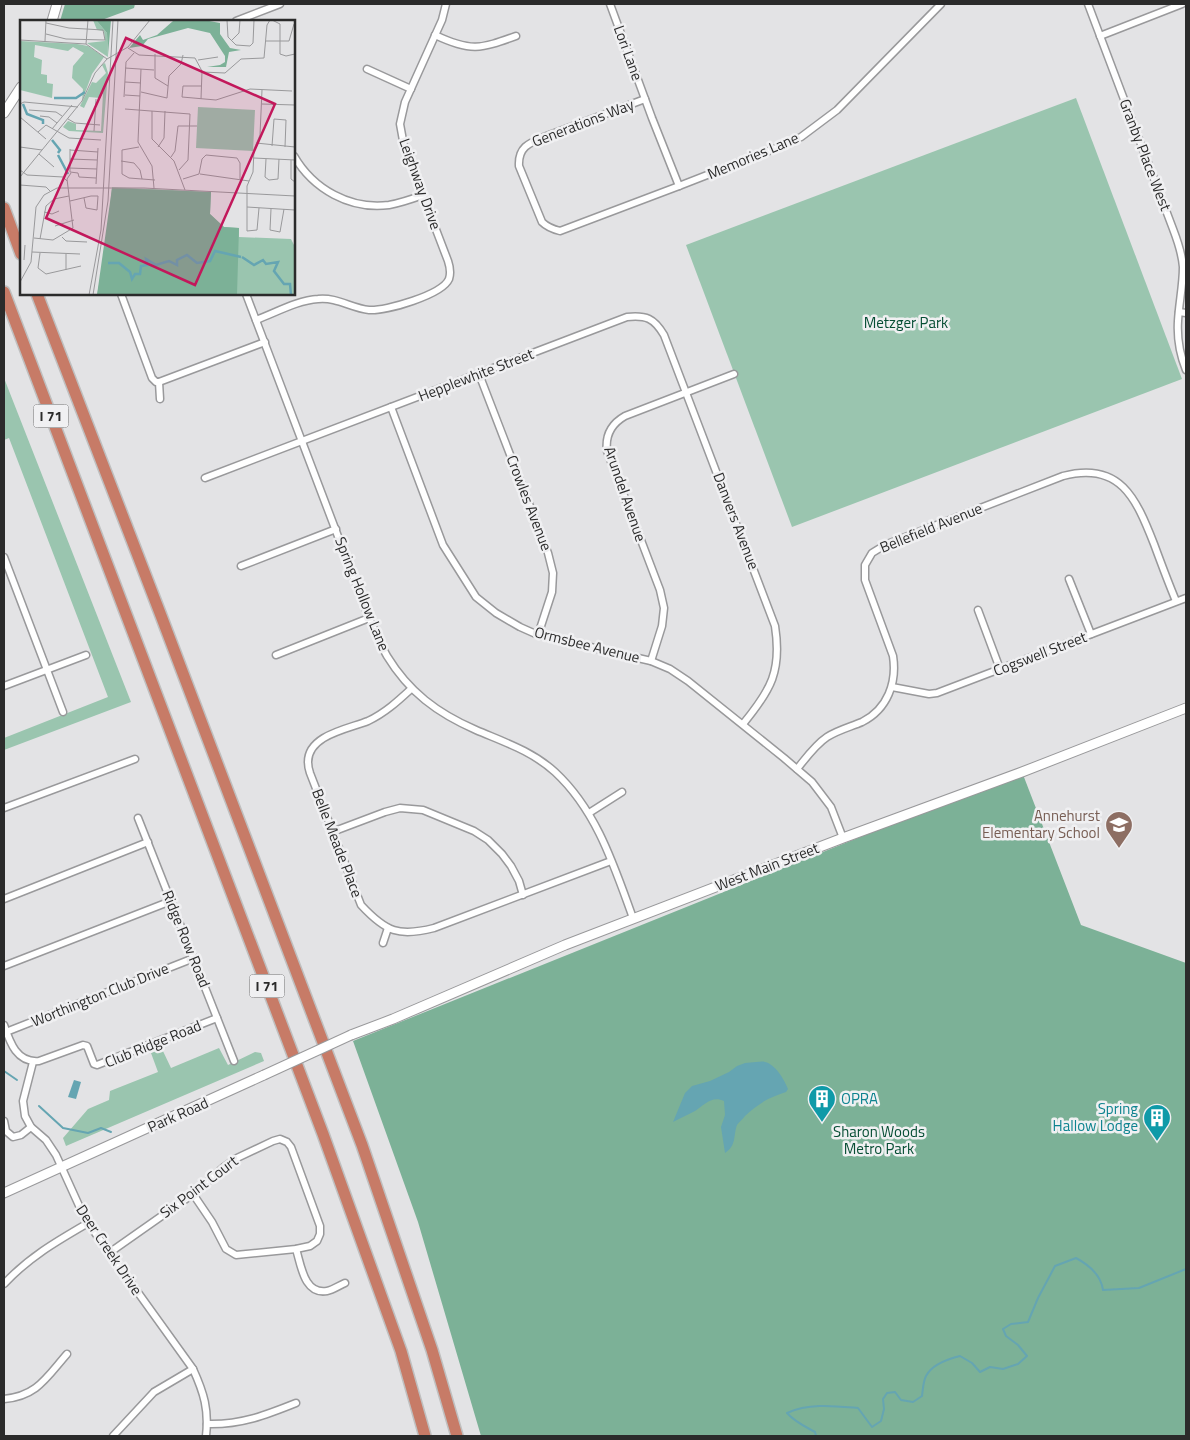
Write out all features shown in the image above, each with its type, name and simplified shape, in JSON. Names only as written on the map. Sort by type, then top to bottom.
[{"type":"highway","points":[[4,199],[11,226]]},
{"type":"highway","points":[[4,208],[20,251]]},
{"type":"highway","name":"I 71","points":[[4,292],[323,1134],[401,1352],[425,1436]]},
{"type":"highway","name":"I 71","points":[[37,295],[362,1145],[432,1350],[457,1436]]},
{"type":"main road","points":[[52,20],[57,4]]},
{"type":"main road","points":[[4,113],[20,89]]},
{"type":"main road","name":"West Main Street","points":[[351,1035],[632,918],[1022,772],[1186,708]]},
{"type":"main road","name":"Park Road","points":[[4,1193],[351,1035]]},
{"type":"street","points":[[240,20],[280,4]]},
{"type":"street","name":"Leighway Drive","points":[[256,320],[316,299],[333,299],[368,310],[385,310],[435,292],[443,288],[449,280],[450,270],[448,261],[404,146],[400,124],[405,102],[435,35],[446,4]]},
{"type":"street","name":"Lori Lane","points":[[610,4],[679,186]]},
{"type":"street","name":"Memories Lane","points":[[552,230],[560,231],[784,145],[816,126],[837,110],[941,4]]},
{"type":"street","name":"Granby Place West","points":[[1088,4],[1181,252],[1183,266],[1178,323],[1181,358],[1186,370]]},
{"type":"street","points":[[1100,36],[1182,4]]},
{"type":"street","points":[[435,35],[464,47],[475,48],[516,36]]},
{"type":"street","points":[[367,69],[411,89]]},
{"type":"street","name":"Generations Way","points":[[552,230],[542,222],[519,166],[523,149],[528,144],[544,137],[645,99]]},
{"type":"street","points":[[295,158],[306,174],[320,187],[335,196],[362,205],[381,206],[399,203],[423,195]]},
{"type":"street","points":[[123,295],[152,378],[156,382],[265,342]]},
{"type":"street","name":"Spring Hollow Lane","points":[[246,295],[370,618],[387,656],[411,689],[440,712],[474,729],[521,748],[556,773],[589,813],[602,837],[632,918]]},
{"type":"street","points":[[1179,312],[1186,313]]},
{"type":"street","name":"Hepplewhite Street","points":[[205,478],[627,317],[639,316],[650,319]]},
{"type":"street","name":"Danvers Avenue","points":[[650,319],[664,335],[775,626],[777,654],[773,677],[761,703],[743,724]]},
{"type":"street","name":"Crowles Avenue","points":[[479,374],[548,553],[553,573],[552,592],[538,635]]},
{"type":"street","name":"Arundel Avenue","points":[[651,661],[662,626],[664,608],[660,590],[607,451],[609,430],[618,420],[734,374]]},
{"type":"street","points":[[159,382],[160,399]]},
{"type":"street","name":"Ormsbee Avenue","points":[[391,407],[443,545],[476,597],[496,613],[520,628],[538,635],[651,661],[670,669],[743,724],[812,782],[830,807],[843,838]]},
{"type":"street","name":"Bellefield Avenue","points":[[797,769],[825,738],[864,721],[879,709],[888,697],[892,687],[895,667],[893,656],[865,580],[865,565],[872,553],[885,545],[1063,476],[1078,472],[1094,473],[1107,476],[1130,494],[1148,528],[1176,602]]},
{"type":"street","points":[[241,566],[336,530]]},
{"type":"street","points":[[4,557],[63,712]]},
{"type":"street","points":[[1070,579],[1091,634]]},
{"type":"street","name":"Cogswell Street","points":[[892,687],[929,694],[954,687],[1186,598]]},
{"type":"street","points":[[978,610],[1000,669]]},
{"type":"street","points":[[276,655],[370,618]]},
{"type":"street","points":[[4,686],[86,655]]},
{"type":"street","name":"Belle Meade Place","points":[[411,689],[392,707],[369,720],[320,740],[312,749],[308,761],[310,773],[361,905],[376,921],[388,928],[418,933],[611,861]]},
{"type":"street","points":[[4,808],[135,758]]},
{"type":"street","points":[[589,813],[622,792]]},
{"type":"street","points":[[332,832],[400,808],[423,810],[474,831],[488,840],[511,866],[524,895]]},
{"type":"street","name":"Ridge Row Road","points":[[138,818],[234,1061]]},
{"type":"street","points":[[4,898],[148,842]]},
{"type":"street","points":[[4,966],[171,901]]},
{"type":"street","points":[[383,943],[388,928]]},
{"type":"street","name":"Worthington Club Drive","points":[[5,1029],[194,958]]},
{"type":"street","name":"Club Ridge Road","points":[[33,1062],[83,1045],[87,1046],[94,1064],[99,1065],[217,1018]]},
{"type":"street","points":[[5,1029],[16,1053],[26,1060],[33,1062]]},
{"type":"street","name":"Deer Creek Drive","points":[[33,1062],[23,1101],[25,1116],[31,1126],[46,1140],[56,1155],[80,1210],[193,1370],[204,1396],[207,1424],[206,1436]]},
{"type":"street","points":[[4,1121],[6,1131],[14,1137],[21,1135],[31,1126]]},
{"type":"street","name":"Six Point Court","points":[[109,1253],[193,1194],[237,1158],[280,1139],[291,1147],[320,1226],[320,1234],[317,1241],[310,1246],[296,1250]]},
{"type":"street","points":[[193,1194],[212,1222],[226,1249],[236,1254],[296,1250],[305,1279],[316,1290],[326,1291],[345,1283]]},
{"type":"street","points":[[4,1284],[29,1260],[88,1222]]},
{"type":"street","points":[[4,1399],[22,1396],[34,1390],[67,1354]]},
{"type":"street","points":[[113,1436],[154,1392],[193,1370]]},
{"type":"street","points":[[207,1424],[249,1420],[296,1403]]},
{"type":"green space","points":[[65,4],[135,4],[134,8],[102,20],[60,20]]},
{"type":"green space","name":"Metzger Park","points":[[1076,98],[1182,379],[792,527],[686,245]]},
{"type":"green space","points":[[4,378],[131,702],[4,750],[4,738],[108,697],[9,438],[4,440]]},
{"type":"green space","name":"Sharon Woods Metro Park","points":[[1022,772],[1081,925],[1186,963],[1186,1436],[481,1436],[418,1222],[353,1041]]},
{"type":"green space","points":[[219,1048],[228,1065],[255,1052],[261,1053],[264,1061],[66,1146],[63,1138],[88,1109],[109,1100],[110,1091],[158,1072],[151,1053],[162,1049],[171,1068]]},
{"type":"water","points":[[745,1063],[769,1063],[776,1069],[788,1089],[786,1092],[759,1104],[745,1116],[737,1125],[733,1144],[725,1153],[721,1127],[725,1115],[724,1101],[720,1099],[712,1100],[673,1122],[685,1093],[692,1086],[710,1081]]},
{"type":"water","points":[[74,1080],[81,1082],[76,1099],[68,1097]]},
{"type":"waterway","points":[[4,1071],[17,1080]]},
{"type":"waterway","points":[[39,1106],[63,1128],[88,1133],[101,1128],[111,1132]]},
{"type":"waterway","points":[[816,1436],[815,1432],[796,1421],[787,1413],[813,1406],[858,1408],[872,1427],[881,1421],[884,1409],[883,1399],[887,1393],[895,1392],[901,1400],[913,1402],[922,1396],[924,1381],[932,1368],[946,1360],[960,1356],[972,1363],[980,1372],[990,1367],[1003,1369],[1018,1364],[1027,1356],[1018,1345],[1006,1336],[1003,1329],[1011,1324],[1028,1322],[1055,1266],[1076,1258],[1094,1271],[1100,1280],[1103,1290],[1139,1288],[1186,1269]]},
{"type":"place","name":"Annehurst Elementary School","points":[[1119,849]]},
{"type":"place","name":"OPRA","points":[[822,1123]]},
{"type":"place","name":"Spring Hallow Lodge","points":[[1157,1142]]}]
